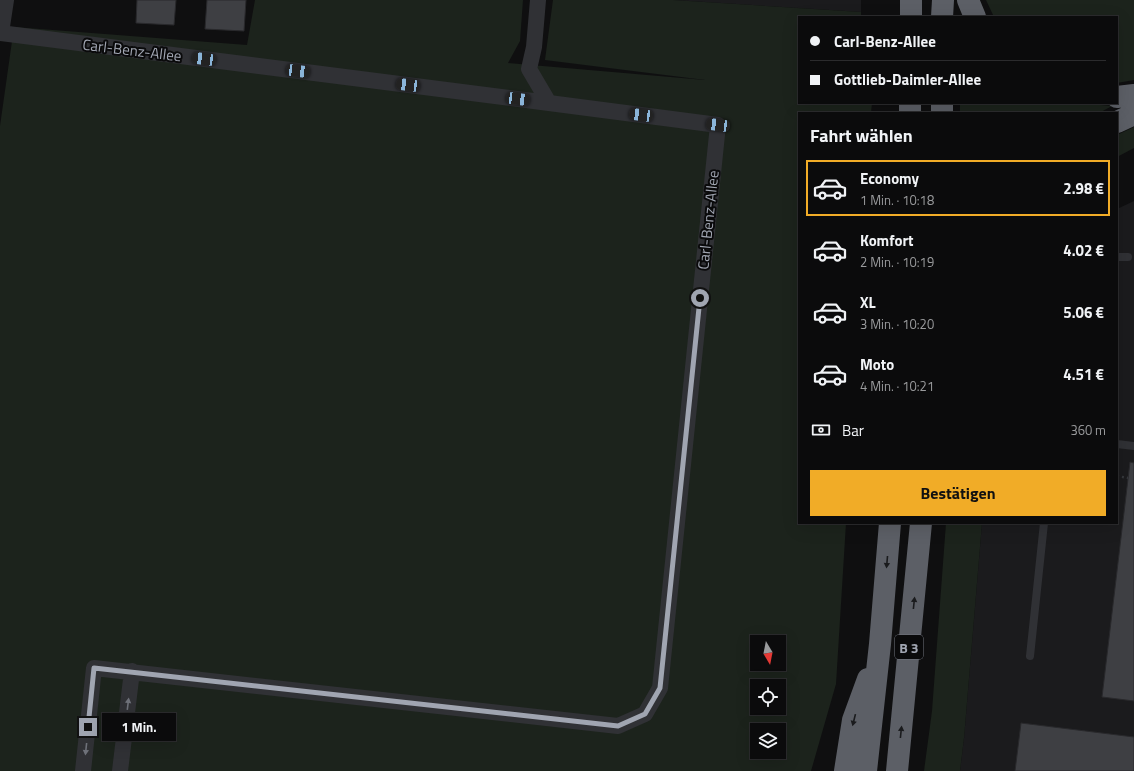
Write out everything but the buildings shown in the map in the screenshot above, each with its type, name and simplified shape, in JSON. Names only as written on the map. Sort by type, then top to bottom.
[{"type":"highway","points":[[910,16],[911,0]]},
{"type":"highway","points":[[942,0],[942,16]]},
{"type":"highway","points":[[968,0],[975,16]]},
{"type":"highway","points":[[1118,97],[1134,95]]},
{"type":"highway","points":[[1118,122],[1134,114]]},
{"type":"highway","name":"B 3","points":[[866,771],[880,644],[890,524]]},
{"type":"highway","name":"B 3","points":[[896,771],[921,524]]},
{"type":"highway","points":[[844,771],[853,720],[880,644]]},
{"type":"street","points":[[0,33],[6,0]]},
{"type":"street","points":[[538,0],[534,46],[529,70],[549,103]]},
{"type":"street","name":"Carl-Benz-Allee","points":[[0,33],[718,125],[660,688],[645,714],[618,726],[94,668],[83,771]]},
{"type":"street","points":[[120,771],[132,671]]},
{"type":"lane","points":[[1118,256],[1128,257]]},
{"type":"lane","points":[[1118,444],[1134,446]]},
{"type":"lane","points":[[1030,656],[1044,524]]},
{"type":"path","points":[[1118,476],[1128,478]]},
{"type":"shaded area","points":[[255,0],[523,0],[520,41],[508,63],[705,80],[545,60],[553,0],[673,0],[861,12],[861,16],[798,16],[798,104],[872,104],[871,112],[798,112],[798,524],[846,524],[836,684],[811,771],[0,771],[0,126],[14,27],[247,45]]},
{"type":"shaded area","points":[[673,0],[861,0],[861,12]]},
{"type":"shaded area","points":[[986,0],[1134,0],[1134,80],[1118,83],[1118,16],[994,16]]},
{"type":"shaded area","points":[[960,104],[1089,104],[1112,106],[1101,112],[960,112]]},
{"type":"shaded area","points":[[1134,127],[1134,148],[1118,156],[1118,135]]},
{"type":"shaded area","points":[[1134,201],[1134,771],[960,771],[982,524],[1118,524],[1118,209]]},
{"type":"shaded area","points":[[946,524],[982,524],[960,771],[924,771],[932,711]]},
{"type":"route","points":[[88,727],[94,668],[618,726],[645,714],[660,688],[700,298]]}]
